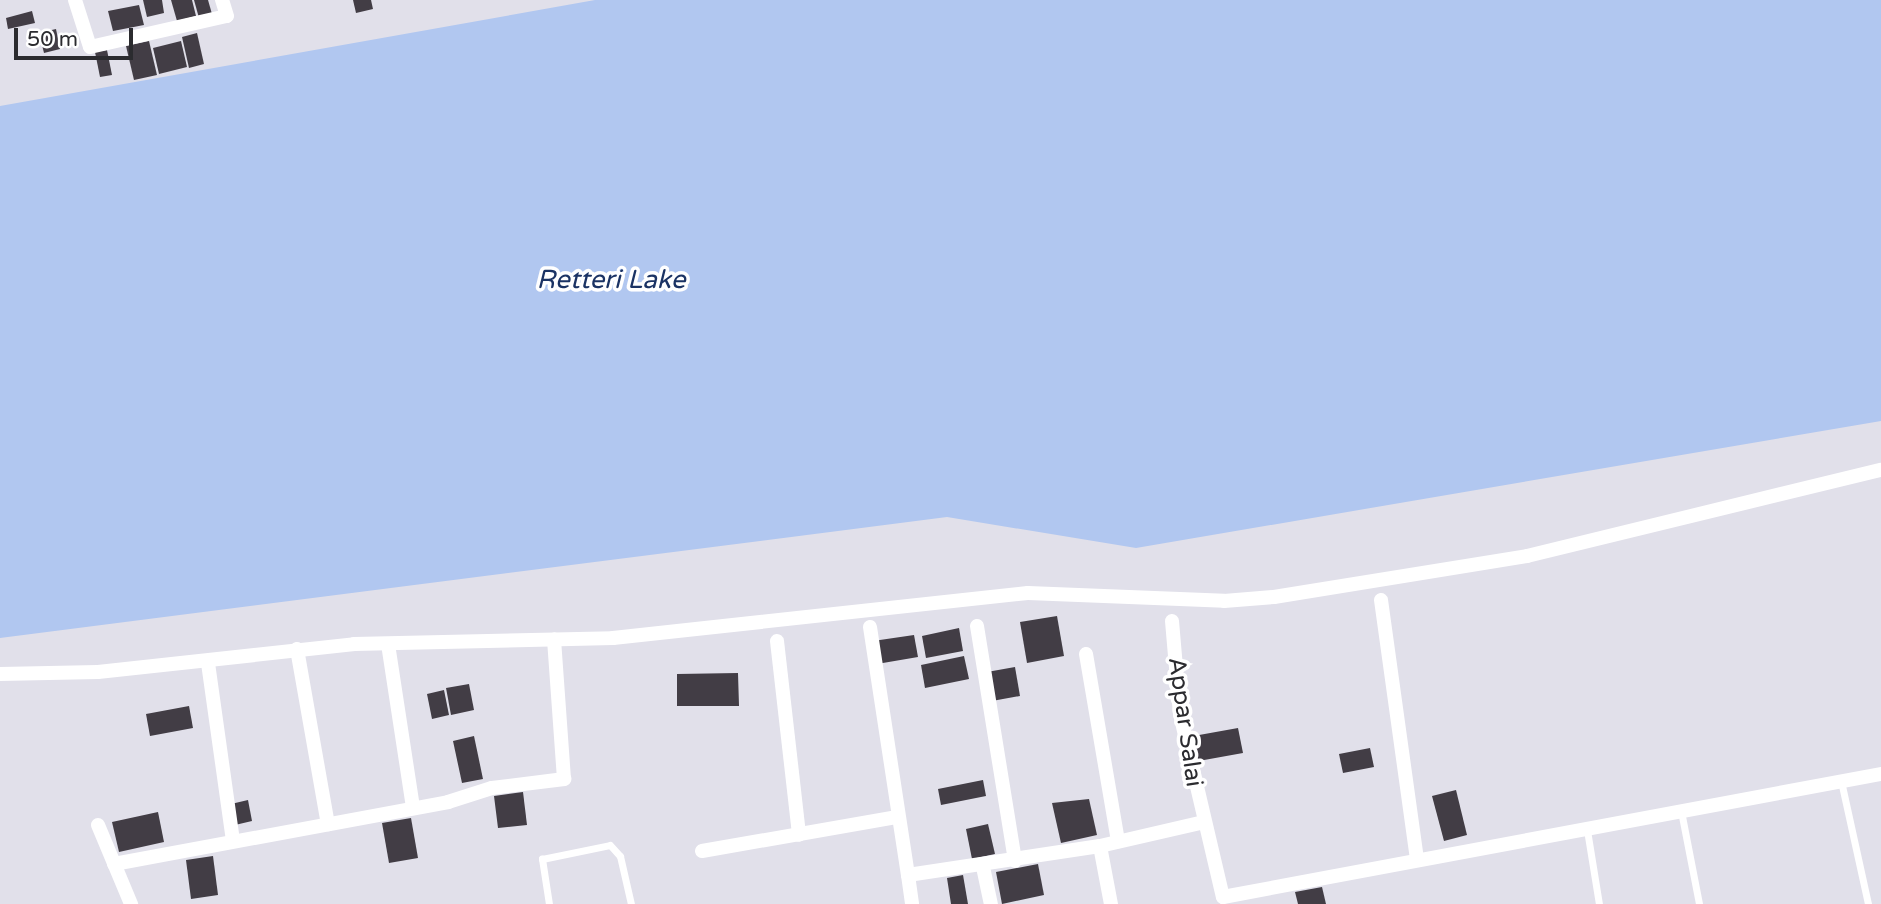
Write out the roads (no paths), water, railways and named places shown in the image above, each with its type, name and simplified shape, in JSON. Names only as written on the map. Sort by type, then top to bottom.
[{"type":"street","points":[[75,0],[90,47],[227,16],[222,0]]},
{"type":"street","points":[[0,674],[208,663],[297,649],[388,643],[554,639],[768,624],[1028,593],[1224,601],[1274,597],[1527,556],[1881,470]]},
{"type":"street","points":[[1381,600],[1417,858]]},
{"type":"street","name":"Appar Salai","points":[[1172,621],[1180,714],[1200,822],[1224,900]]},
{"type":"street","points":[[977,626],[1015,861]]},
{"type":"street","points":[[870,627],[896,817],[912,904]]},
{"type":"street","points":[[114,864],[413,808],[492,788],[564,779],[554,639]]},
{"type":"street","points":[[777,641],[799,835]]},
{"type":"street","points":[[388,643],[413,808]]},
{"type":"street","points":[[297,649],[328,824]]},
{"type":"street","points":[[1086,654],[1118,841]]},
{"type":"street","points":[[208,663],[233,840]]},
{"type":"street","points":[[1224,900],[1586,825],[1881,774]]},
{"type":"street","points":[[702,851],[896,817]]},
{"type":"street","points":[[908,875],[983,867],[1100,846],[1200,822]]},
{"type":"street","points":[[98,825],[131,904]]},
{"type":"street","points":[[1100,846],[1111,904]]},
{"type":"street","points":[[983,867],[991,904]]},
{"type":"lane","points":[[1841,781],[1868,904]]},
{"type":"lane","points":[[1681,810],[1699,904]]},
{"type":"lane","points":[[1586,825],[1599,904]]},
{"type":"lane","points":[[549,904],[542,859],[611,845],[620,856],[631,904]]},
{"type":"water","name":"Retteri Lake","points":[[595,0],[1881,0],[1881,421],[1136,548],[947,517],[0,638],[0,106]]}]
